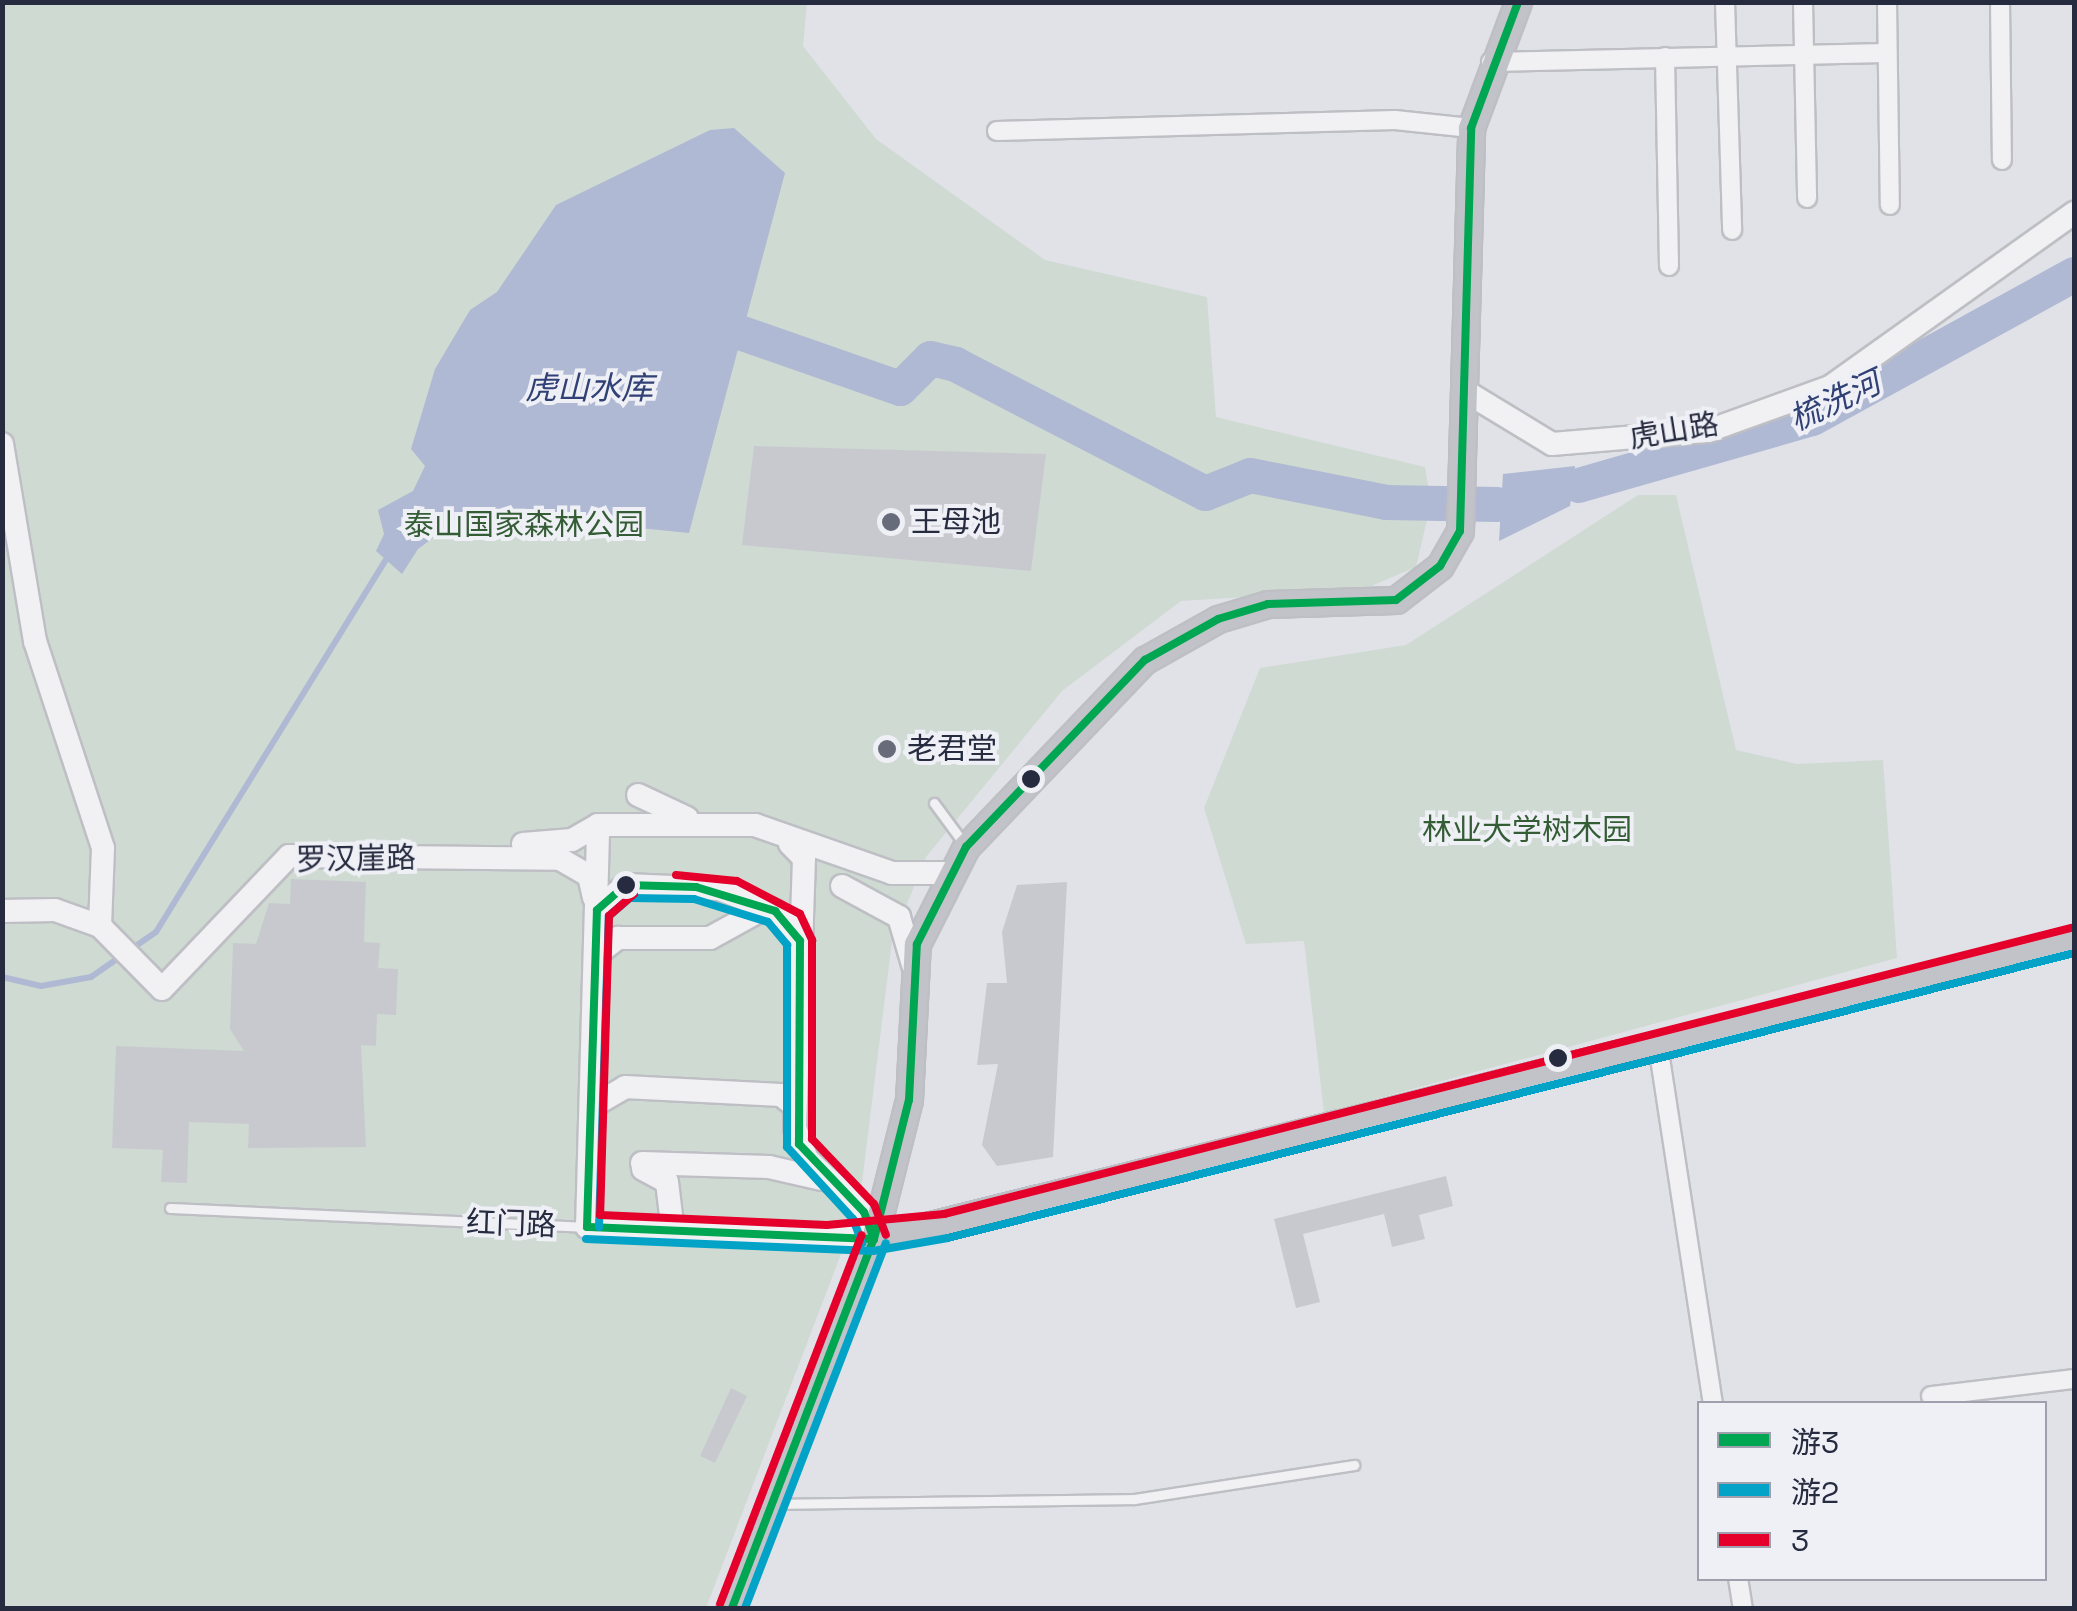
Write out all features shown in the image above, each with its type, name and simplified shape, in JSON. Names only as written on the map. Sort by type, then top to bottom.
[{"type":"main road","points":[[732,1608],[874,1239],[908,1100],[918,944],[949,873],[966,846],[1092,706],[1157,652],[1268,604],[1396,600],[1440,566],[1460,531],[1468,392],[1470,128],[1491,62],[1518,2]]},
{"type":"main road","name":"红门路","points":[[874,1239],[2074,940]]},
{"type":"street","points":[[1725,2],[1732,230]]},
{"type":"street","points":[[1802,2],[1807,198]]},
{"type":"street","points":[[1887,2],[1890,206]]},
{"type":"street","points":[[2000,2],[2002,160]]},
{"type":"street","points":[[1491,62],[1887,53]]},
{"type":"street","points":[[1665,57],[1669,266]]},
{"type":"street","points":[[998,131],[1394,120],[1470,128]]},
{"type":"street","name":"虎山路","points":[[1468,392],[1552,444],[1708,431],[1830,387],[2074,212]]},
{"type":"street","points":[[2,444],[39,658],[96,814],[100,926]]},
{"type":"street","points":[[638,795],[704,823]]},
{"type":"street","points":[[587,1227],[598,825],[755,825],[790,844],[892,873],[949,873]]},
{"type":"street","name":"罗汉崖路","points":[[597,910],[589,876],[560,859],[289,856],[171,985],[152,988],[144,979],[176,959],[276,845],[549,844],[598,825]]},
{"type":"street","points":[[790,844],[804,858],[794,1105],[799,1144],[834,1186],[864,1212],[874,1239]]},
{"type":"street","points":[[597,910],[626,886],[719,889],[789,920],[800,941]]},
{"type":"street","points":[[842,886],[899,917],[915,973]]},
{"type":"street","points":[[2,911],[55,910],[100,926],[144,979]]},
{"type":"street","points":[[596,955],[618,938],[710,938],[761,910]]},
{"type":"street","points":[[1658,1045],[1713,1401]]},
{"type":"street","points":[[591,1107],[625,1087],[781,1095],[794,1105]]},
{"type":"street","points":[[673,1232],[672,1192],[642,1166],[795,1170],[834,1186]]},
{"type":"street","name":"红门路","points":[[587,1227],[874,1239]]},
{"type":"street","points":[[1932,1396],[2074,1380]]},
{"type":"street","points":[[1738,1581],[1743,1608]]},
{"type":"lane","points":[[934,803],[966,846]]},
{"type":"lane","name":"红门路","points":[[170,1208],[587,1227]]},
{"type":"lane","points":[[771,1504],[1134,1499],[1354,1465]]},
{"type":"green space","name":"泰山国家森林公园","points":[[3,3],[807,3],[803,46],[876,139],[1045,260],[1207,297],[1216,417],[1425,467],[1431,503],[1416,567],[1362,590],[1181,601],[1062,691],[926,857],[892,941],[859,1207],[706,1608],[3,1608]]},
{"type":"green space","name":"林业大学树木园","points":[[1638,495],[1676,495],[1736,750],[1797,764],[1883,760],[1897,958],[1324,1113],[1304,941],[1246,944],[1204,808],[1260,668],[1406,645]]},
{"type":"water","name":"虎山水库","points":[[734,128],[785,173],[689,533],[470,511],[418,549],[402,574],[376,551],[384,534],[378,510],[413,491],[425,466],[411,449],[435,369],[470,310],[497,292],[556,205],[710,130]]},
{"type":"water","points":[[1575,466],[1570,506],[1499,541],[1503,474]]},
{"type":"building","name":"王母池","points":[[754,446],[1046,454],[1031,571],[742,545]]},
{"type":"building","points":[[291,879],[366,882],[364,942],[380,943],[378,968],[398,969],[396,1015],[377,1014],[376,1046],[361,1045],[366,1147],[248,1148],[249,1124],[189,1122],[187,1183],[161,1182],[163,1150],[112,1148],[116,1046],[244,1051],[230,1029],[233,943],[256,944],[269,903],[290,904]]},
{"type":"building","points":[[1067,882],[1053,1157],[997,1166],[982,1145],[998,1064],[977,1065],[987,983],[1007,983],[1002,932],[1017,885]]},
{"type":"building","points":[[1446,1176],[1453,1206],[1419,1215],[1425,1239],[1392,1247],[1384,1214],[1303,1234],[1320,1302],[1296,1308],[1274,1219]]},
{"type":"building","points":[[731,1388],[747,1396],[715,1463],[700,1456]]},
{"type":"waterway","name":"梳洗河","points":[[1578,485],[1812,418],[2074,274]]},
{"type":"waterway","points":[[742,333],[900,388],[930,358],[955,364],[1205,493],[1250,475],[1386,502],[1497,504]]},
{"type":"waterway","points":[[2,977],[41,986],[91,977],[156,932],[386,560]]},
{"type":"transit line","name":"游3","points":[[732,1608],[874,1239],[909,1100],[917,944],[966,847],[1145,660],[1218,619],[1268,604],[1396,600],[1440,566],[1460,531],[1471,128],[1518,2]]},
{"type":"transit line","name":"3","points":[[676,875],[737,881],[800,914],[812,940],[812,1139],[874,1204],[886,1235]]},
{"type":"transit line","name":"游3","points":[[587,1227],[597,910],[626,885],[696,887],[775,911],[800,941],[799,1144],[864,1212],[874,1239]]},
{"type":"transit line","name":"3","points":[[634,894],[609,916],[600,1215],[827,1225],[944,1214],[2071,928]]},
{"type":"transit line","name":"游2","points":[[599,1227],[609,916],[630,898],[694,899],[768,922],[787,945],[787,1147],[853,1219],[862,1243]]},
{"type":"transit line","name":"游2","points":[[586,1239],[873,1251],[948,1238],[2074,953]]},
{"type":"transit line","name":"游3","points":[[587,1227],[874,1239]]},
{"type":"transit line","name":"3","points":[[720,1604],[862,1235]]},
{"type":"transit line","name":"游2","points":[[745,1608],[886,1243]]},
{"type":"place","name":"王母池","points":[[891,522]]},
{"type":"place","name":"老君堂","points":[[887,749]]}]
